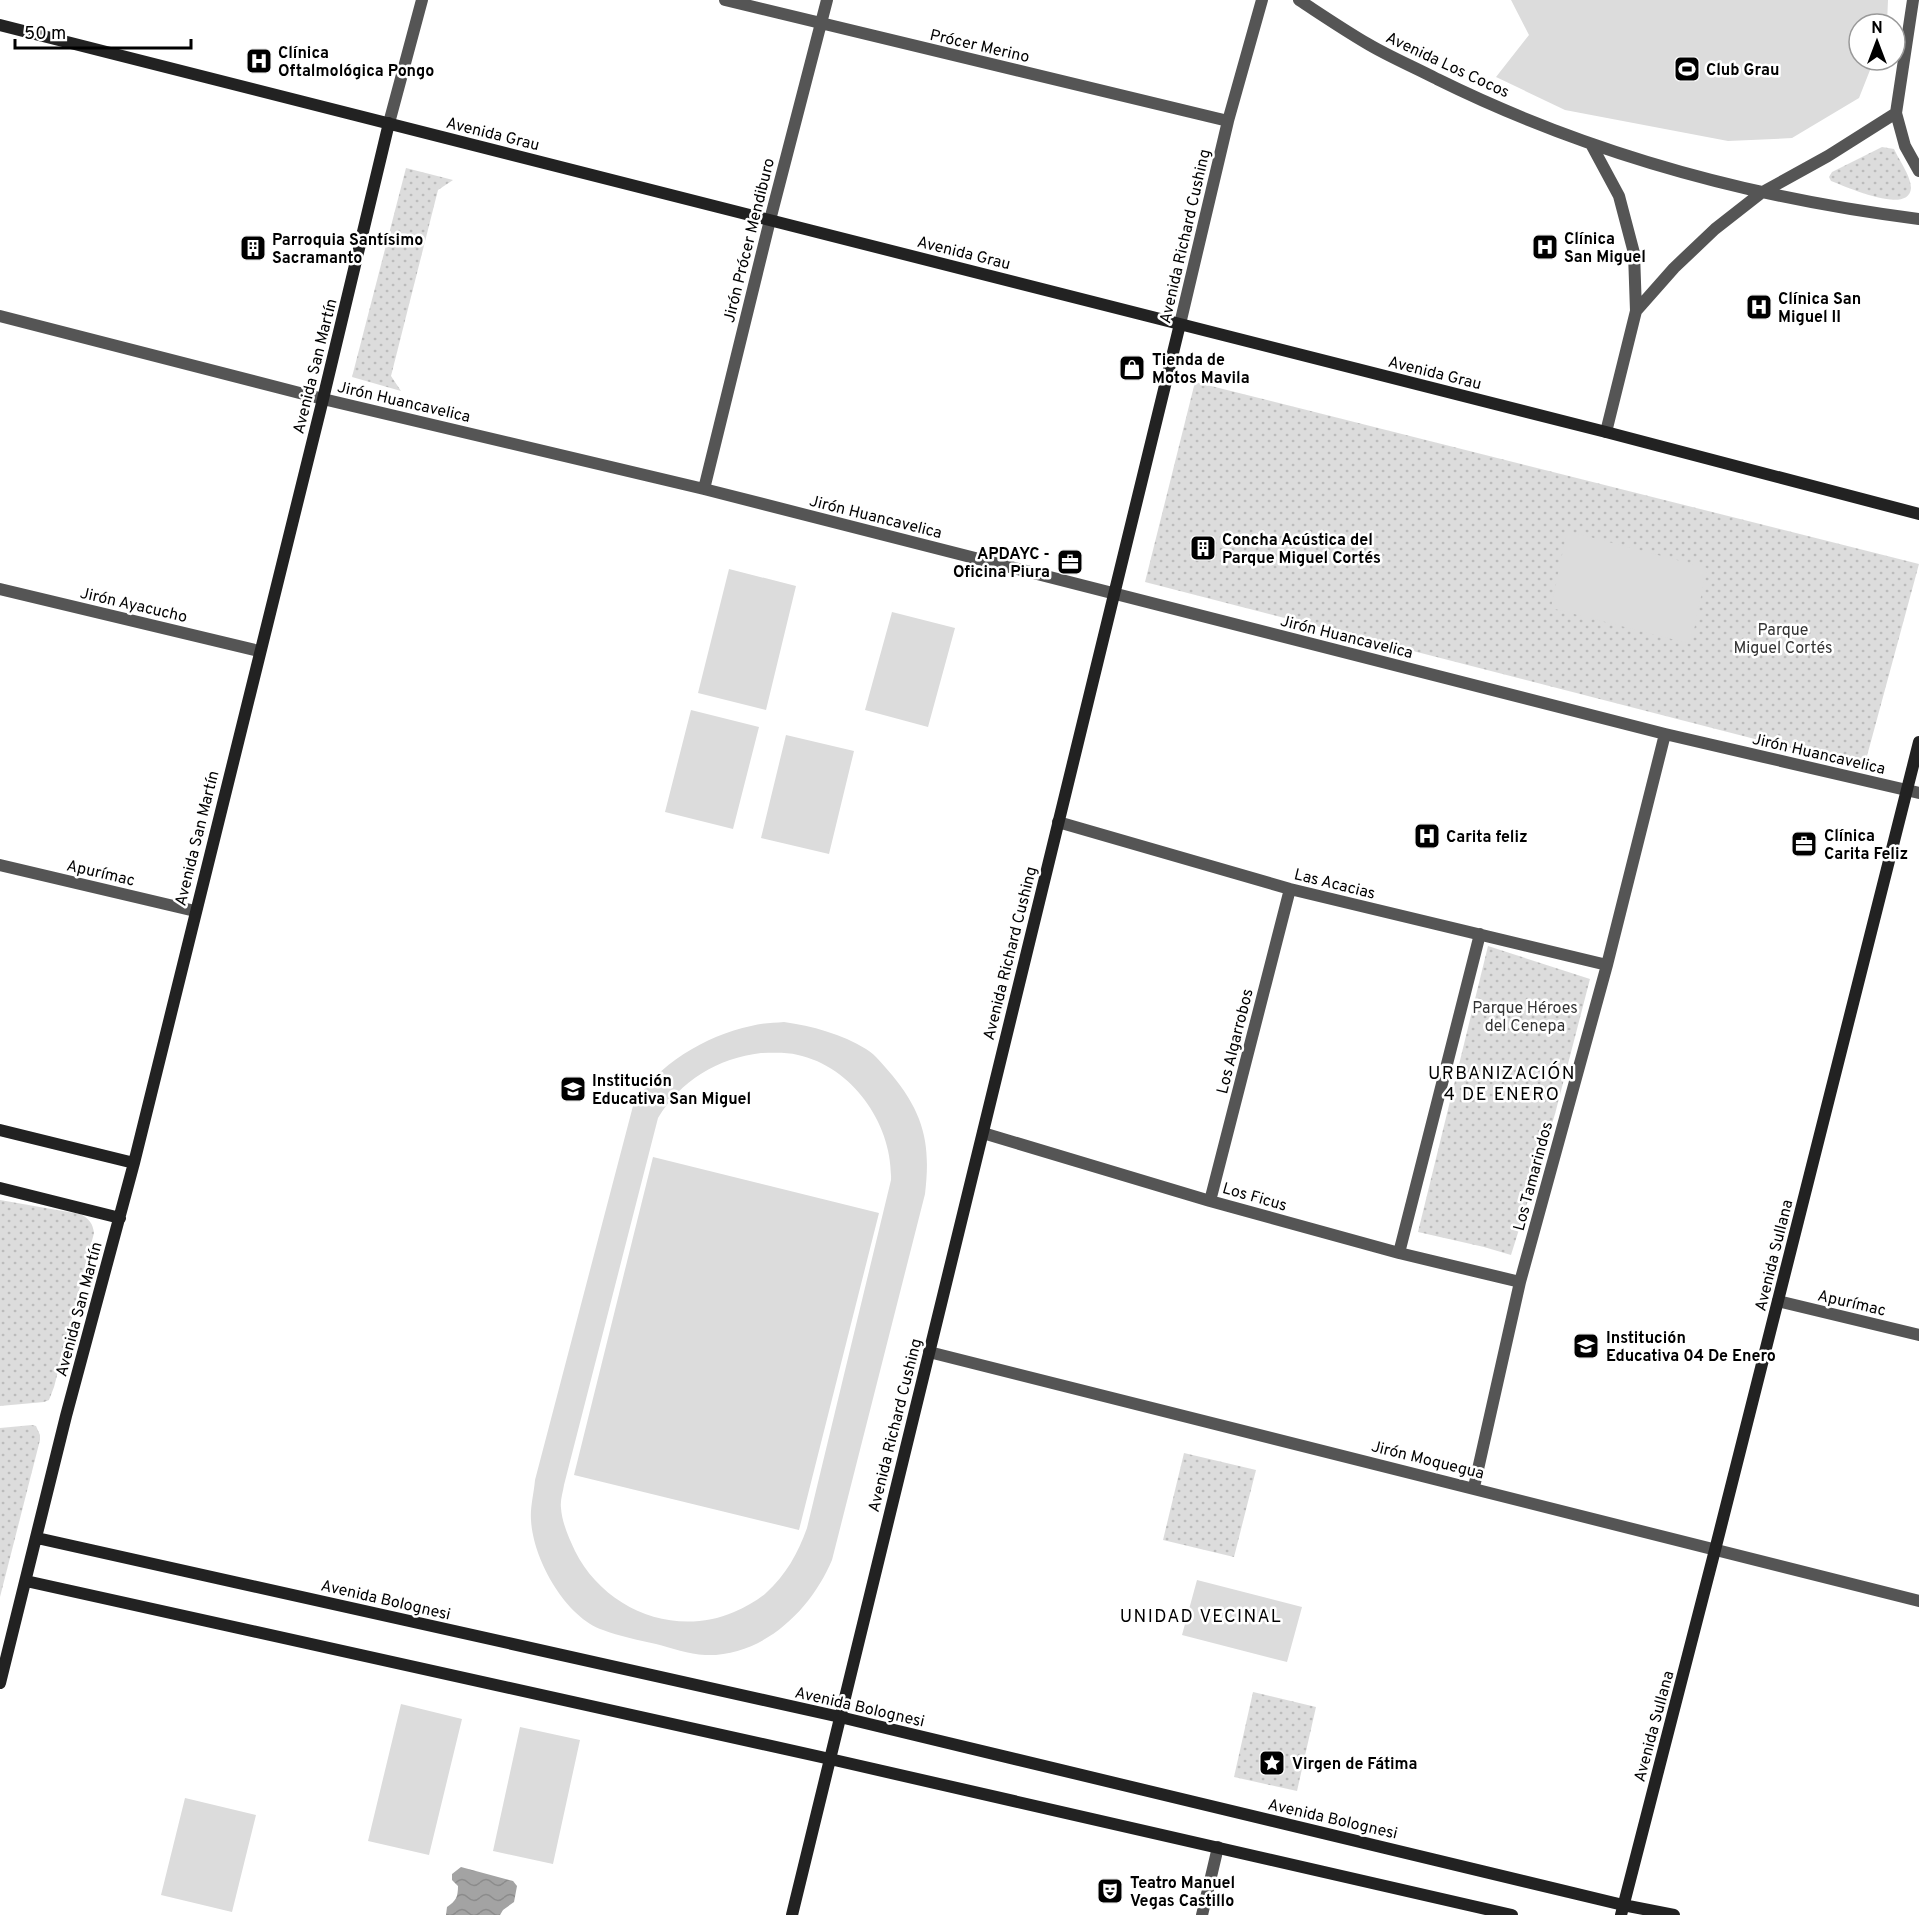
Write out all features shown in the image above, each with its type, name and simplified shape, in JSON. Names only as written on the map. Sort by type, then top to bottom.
[{"type":"main road","name":"Avenida Grau","points":[[0,25],[1606,432],[1919,514]]},
{"type":"main road","name":"Avenida San Martín","points":[[0,1683],[66,1416],[134,1163],[389,123]]},
{"type":"main road","name":"Avenida Richard Cushing","points":[[792,1915],[1180,324]]},
{"type":"main road","name":"Avenida Sullana","points":[[1622,1910],[1919,742]]},
{"type":"main road","points":[[0,1130],[134,1163]]},
{"type":"main road","points":[[0,1188],[120,1218]]},
{"type":"main road","name":"Avenida Bolognesi","points":[[37,1538],[840,1717],[1622,1910],[1674,1915]]},
{"type":"main road","points":[[26,1581],[830,1759],[1512,1915]]},
{"type":"street","name":"Avenida San Martín","points":[[389,123],[422,0]]},
{"type":"street","name":"Prócer Merino","points":[[725,0],[1228,121]]},
{"type":"street","name":"Jirón Prócer Mendiburo","points":[[704,489],[826,0]]},
{"type":"street","name":"Avenida Richard Cushing","points":[[1180,324],[1228,121],[1262,0]]},
{"type":"street","name":"Avenida Los Cocos","points":[[1299,0],[1369,45],[1478,99],[1591,144],[1675,171],[1761,193],[1854,211],[1919,219]]},
{"type":"street","points":[[1913,0],[1896,112],[1905,146],[1919,171]]},
{"type":"street","points":[[1636,311],[1674,268],[1761,193],[1828,156],[1896,112]]},
{"type":"street","points":[[1591,144],[1619,196],[1634,253],[1636,311],[1606,432]]},
{"type":"street","name":"Jirón Huancavelica","points":[[0,316],[323,399],[704,489],[1665,734],[1919,793]]},
{"type":"street","name":"Jirón Ayacucho","points":[[0,589],[260,651]]},
{"type":"street","name":"Los Tamarindos","points":[[1474,1487],[1520,1282],[1607,964],[1665,734]]},
{"type":"street","name":"Las Acacias","points":[[1058,822],[1290,889],[1607,964]]},
{"type":"street","name":"Apurímac","points":[[0,865],[195,911]]},
{"type":"street","name":"Los Algarrobos","points":[[1210,1201],[1290,889]]},
{"type":"street","points":[[1399,1253],[1480,934]]},
{"type":"street","name":"Los Ficus","points":[[982,1133],[1210,1201],[1399,1253],[1520,1282]]},
{"type":"street","name":"Apurímac","points":[[1778,1302],[1919,1335]]},
{"type":"street","name":"Jirón Moquegua","points":[[929,1352],[1474,1487],[1919,1601]]},
{"type":"street","points":[[1202,1915],[1218,1847]]},
{"type":"green space","name":"Club Grau","points":[[1511,0],[1888,0],[1888,12],[1847,12],[1847,72],[1869,72],[1859,98],[1792,138],[1728,141],[1565,110],[1496,77],[1529,35]]},
{"type":"green space","points":[[1882,147],[1894,149],[1909,178],[1911,188],[1908,196],[1900,199],[1876,197],[1831,181],[1829,177],[1832,172]]},
{"type":"green space","points":[[406,168],[453,180],[438,190],[391,376],[401,391],[352,377]]},
{"type":"green space","name":"Parque Miguel Cortés","points":[[1195,382],[1919,564],[1864,767],[1145,582]]},
{"type":"green space","points":[[1567,531],[1707,568],[1691,644],[1551,608]]},
{"type":"green space","points":[[729,569],[796,586],[766,710],[698,693]]},
{"type":"green space","points":[[892,612],[955,628],[928,727],[865,710]]},
{"type":"green space","points":[[691,710],[759,727],[733,829],[665,812]]},
{"type":"green space","points":[[786,735],[854,751],[829,854],[761,838]]},
{"type":"green space","name":"Parque Héroes del Cenepa","points":[[1488,946],[1590,979],[1555,1114],[1511,1255],[1418,1232]]},
{"type":"green space","points":[[784,1022],[816,1028],[847,1039],[870,1051],[892,1075],[912,1103],[923,1130],[927,1160],[925,1194],[832,1560],[823,1579],[798,1613],[765,1639],[726,1654],[705,1655],[680,1651],[609,1632],[589,1623],[576,1613],[554,1585],[538,1552],[531,1520],[535,1480],[633,1106],[655,1077],[684,1054],[700,1045],[717,1037],[759,1024]],"holes":[[[761,1053],[793,1054],[818,1062],[836,1072],[852,1085],[866,1101],[877,1119],[890,1159],[891,1180],[807,1528],[800,1546],[785,1571],[759,1599],[734,1612],[711,1619],[688,1622],[665,1619],[643,1613],[622,1603],[604,1589],[588,1571],[575,1551],[566,1530],[562,1514],[562,1496],[658,1118],[677,1093],[689,1082],[715,1066]]]},
{"type":"green space","points":[[653,1157],[879,1213],[799,1530],[574,1475]]},
{"type":"green space","points":[[0,1200],[80,1214],[92,1224],[94,1233],[54,1387],[49,1400],[44,1402],[0,1406]]},
{"type":"green space","points":[[36,1426],[40,1440],[0,1597],[0,1428]]},
{"type":"green space","points":[[1184,1453],[1256,1470],[1234,1557],[1163,1540]]},
{"type":"green space","points":[[1197,1580],[1302,1607],[1287,1662],[1182,1635]]},
{"type":"green space","points":[[1253,1692],[1316,1707],[1297,1791],[1234,1777]]},
{"type":"green space","points":[[401,1704],[462,1719],[429,1855],[368,1841]]},
{"type":"green space","points":[[520,1727],[580,1740],[553,1864],[493,1851]]},
{"type":"green space","points":[[185,1798],[256,1815],[232,1912],[161,1895]]},
{"type":"water","points":[[461,1867],[513,1881],[517,1886],[514,1902],[500,1915],[446,1915],[447,1907],[458,1893],[458,1886],[452,1880],[452,1874]]},
{"type":"place","name":"Clínica Oftalmológica Pongo","points":[[259,61]]},
{"type":"place","name":"Club Grau","points":[[1687,69]]},
{"type":"place","name":"Clínica San Miguel","points":[[1545,247]]},
{"type":"place","name":"Parroquia Santísimo Sacramanto","points":[[253,248]]},
{"type":"place","name":"Clínica San Miguel II","points":[[1759,307]]},
{"type":"place","name":"Tienda de Motos Mavila","points":[[1132,368]]},
{"type":"place","name":"Concha Acústica del Parque Miguel Cortés","points":[[1203,548]]},
{"type":"place","name":"APDAYC - Oficina Piura","points":[[1070,562]]},
{"type":"place","name":"Carita feliz","points":[[1427,836]]},
{"type":"place","name":"Clínica Carita Feliz","points":[[1804,844]]},
{"type":"place","name":"Institución Educativa San Miguel","points":[[573,1089]]},
{"type":"place","name":"Institución Educativa 04 De Enero","points":[[1586,1346]]},
{"type":"place","name":"Virgen de Fátima","points":[[1272,1763]]},
{"type":"place","name":"Teatro Manuel Vegas Castillo","points":[[1110,1891]]},
{"type":"district","name":"URBANIZACIÓN 4 DE ENERO","points":[[1502,1083]]},
{"type":"district","name":"UNIDAD VECINAL","points":[[1201,1616]]}]
